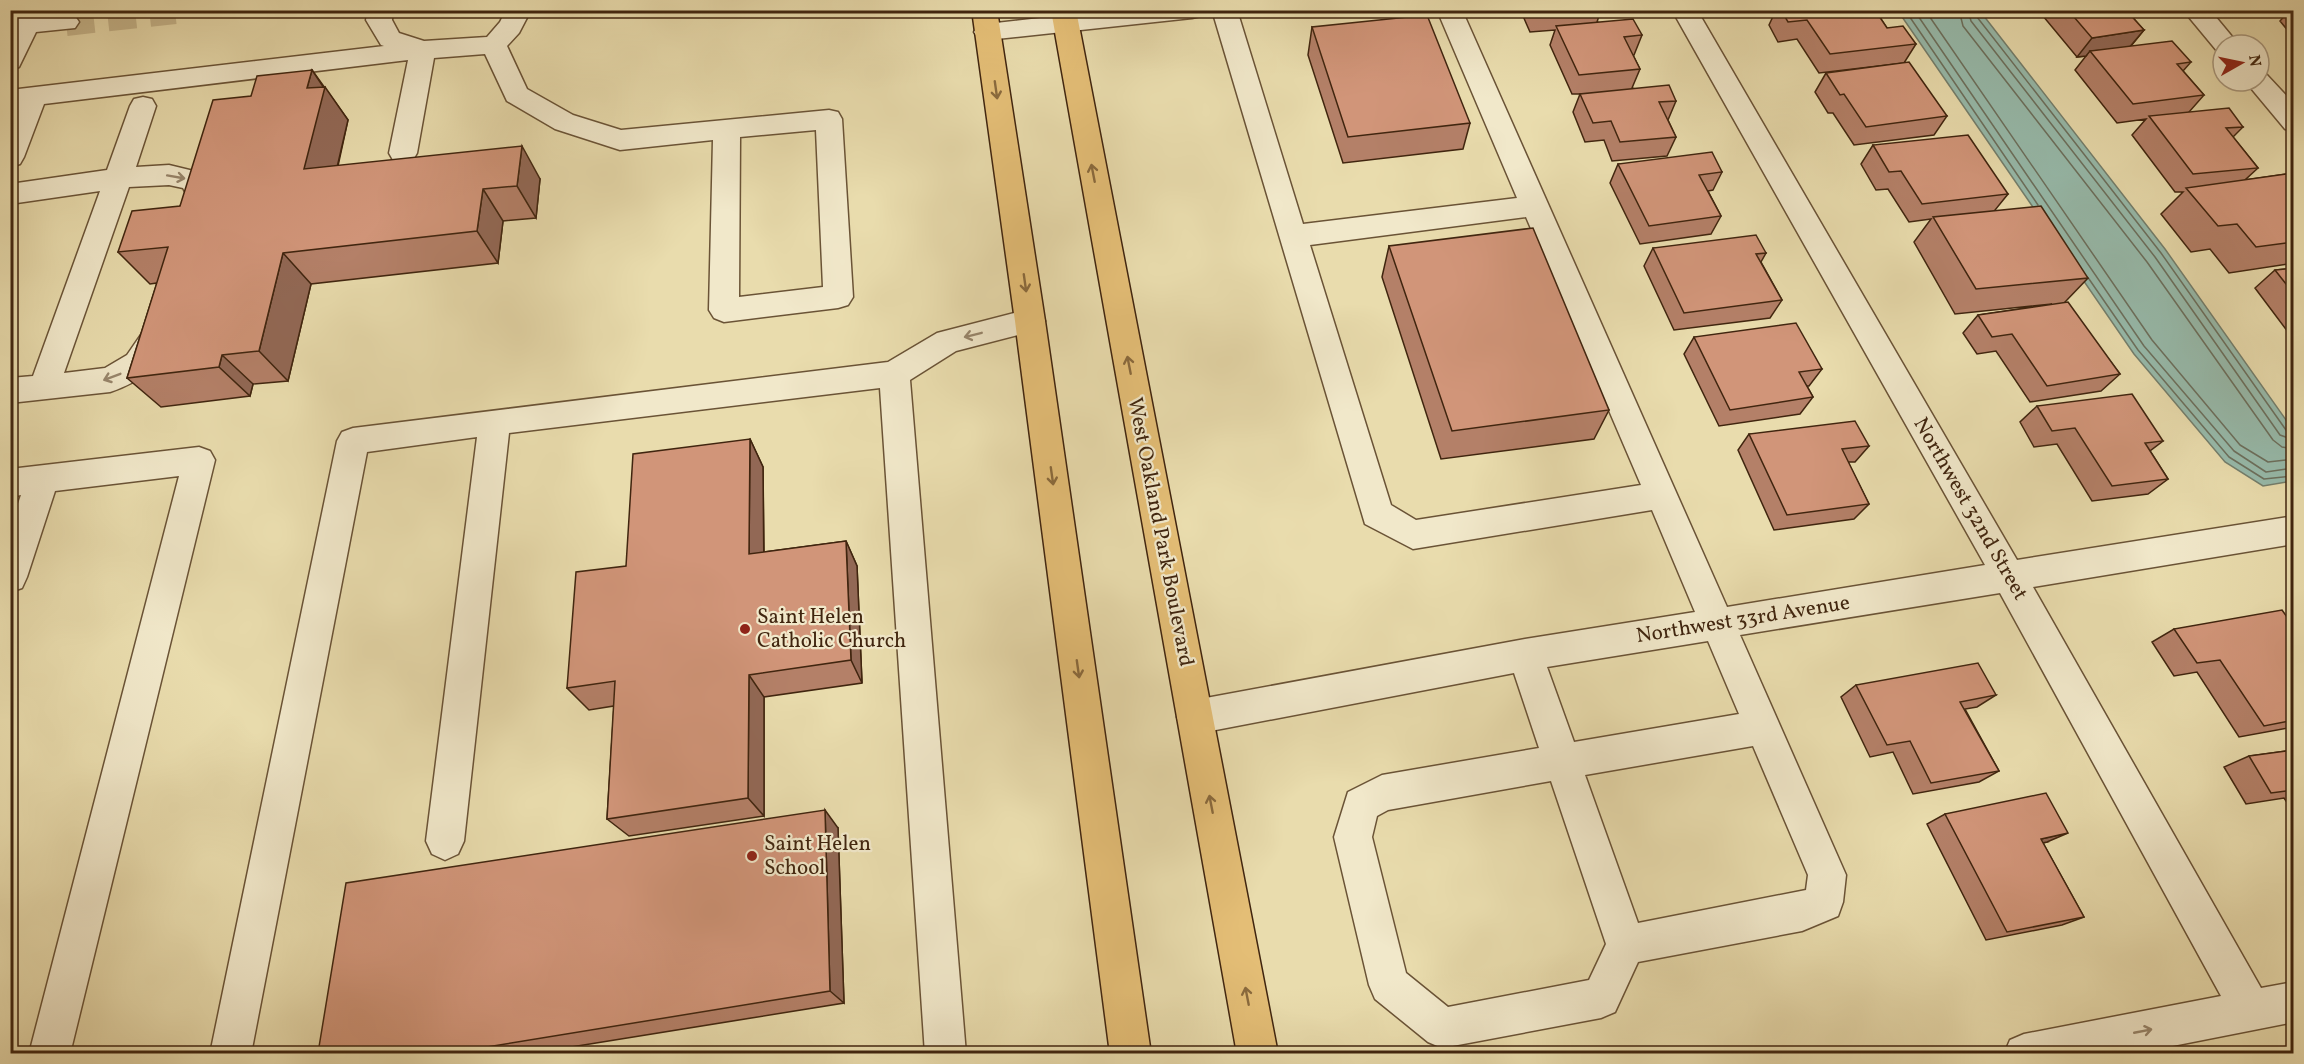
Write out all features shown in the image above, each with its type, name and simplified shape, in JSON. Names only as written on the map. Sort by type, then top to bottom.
[{"type":"main road","name":"West Oakland Park Boulevard","points":[[1064,17],[1258,1053]]},
{"type":"main road","points":[[986,21],[1030,321],[1131,1053]]},
{"type":"street","points":[[381,10],[379,20],[390,39],[423,50]]},
{"type":"street","points":[[10,157],[22,97],[423,50],[495,45],[510,27],[519,10]]},
{"type":"street","points":[[986,21],[1192,10]]},
{"type":"street","points":[[1224,10],[1377,514],[1413,535],[1662,495]]},
{"type":"street","points":[[1449,10],[1827,875],[1824,902],[1802,912],[1626,945]]},
{"type":"street","name":"Northwest 32nd Street","points":[[1684,10],[2009,577],[2251,1010]]},
{"type":"street","points":[[2195,10],[2215,33]]},
{"type":"street","points":[[10,62],[24,20],[66,22]]},
{"type":"street","points":[[495,45],[516,95],[564,122],[620,140],[726,129],[829,119],[838,297],[724,310],[726,129]]},
{"type":"street","points":[[404,153],[423,50]]},
{"type":"street","points":[[2269,93],[2294,122]]},
{"type":"street","points":[[44,387],[143,105]]},
{"type":"street","points":[[10,194],[118,178],[170,175],[192,180],[201,195],[186,240]]},
{"type":"street","points":[[1293,236],[1535,206]]},
{"type":"street","points":[[10,391],[110,380],[138,364],[157,339],[165,310]]},
{"type":"street","points":[[230,1053],[353,441],[894,374],[948,341],[1030,321]]},
{"type":"street","points":[[894,374],[946,1053]]},
{"type":"street","points":[[445,841],[495,422]]},
{"type":"street","points":[[10,578],[27,481],[200,460],[49,1053]]},
{"type":"street","name":"Northwest 33rd Avenue","points":[[1195,717],[1525,655],[2294,530]]},
{"type":"street","points":[[1525,655],[1562,761],[1626,945],[1601,998],[1442,1028],[1389,985],[1353,837],[1361,806],[1382,793],[1562,761],[1763,727]]},
{"type":"street","points":[[2024,1053],[2294,1002]]},
{"type":"water","points":[[1898,11],[1980,11],[2165,249],[2291,427],[2294,432],[2293,481],[2263,486],[2225,462],[2134,354]]},
{"type":"building","points":[[1534,10],[1562,10],[1536,13]]},
{"type":"building","points":[[1781,10],[1875,10],[1887,28],[1903,26],[1916,44],[1830,54],[1807,20],[1788,22]]},
{"type":"building","points":[[2068,10],[2126,10],[2144,30],[2092,38]]},
{"type":"building","points":[[1427,15],[1470,123],[1348,137],[1312,27]]},
{"type":"building","points":[[1633,19],[1642,35],[1624,37],[1640,69],[1579,75],[1556,26]]},
{"type":"building","points":[[2172,41],[2191,62],[2177,64],[2204,95],[2133,104],[2090,51]]},
{"type":"building","points":[[1909,62],[1947,116],[1866,127],[1844,94],[1840,95],[1826,73]]},
{"type":"building","points":[[312,70],[307,88],[325,87],[304,169],[522,146],[517,186],[483,189],[477,231],[283,253],[259,351],[222,355],[219,367],[127,378],[168,247],[118,252],[132,211],[180,206],[213,100],[251,96],[257,76]]},
{"type":"building","points":[[1669,85],[1676,101],[1659,102],[1676,137],[1620,142],[1611,121],[1593,123],[1580,94]]},
{"type":"building","points":[[2229,108],[2243,127],[2226,128],[2258,168],[2193,174],[2149,116]]},
{"type":"building","points":[[1968,135],[2008,194],[1922,204],[1901,171],[1889,172],[1873,145]]},
{"type":"building","points":[[1712,152],[1722,172],[1699,175],[1721,216],[1649,226],[1618,164]]},
{"type":"building","points":[[2294,173],[2294,242],[2256,247],[2237,224],[2218,226],[2186,188]]},
{"type":"building","points":[[2041,206],[2088,278],[1976,289],[1933,217]]},
{"type":"building","points":[[1533,228],[1609,410],[1452,431],[1389,246]]},
{"type":"building","points":[[1756,235],[1766,253],[1756,254],[1782,300],[1684,313],[1653,248]]},
{"type":"building","points":[[2294,268],[2294,294],[2275,270]]},
{"type":"building","points":[[2068,302],[2120,374],[2047,386],[2012,334],[1992,337],[1978,315]]},
{"type":"building","points":[[1796,323],[1822,369],[1799,372],[1813,397],[1730,410],[1694,337]]},
{"type":"building","points":[[2132,394],[2163,441],[2145,443],[2168,479],[2112,486],[2075,428],[2052,431],[2037,406]]},
{"type":"building","points":[[1855,421],[1869,446],[1842,449],[1869,504],[1787,515],[1749,434]]},
{"type":"building","name":"Saint Helen Catholic Church","points":[[750,439],[749,554],[846,541],[851,660],[749,675],[748,798],[607,819],[615,681],[567,688],[576,572],[626,566],[633,454]]},
{"type":"building","points":[[2282,610],[2294,627],[2294,720],[2264,726],[2220,660],[2197,663],[2174,629]]},
{"type":"building","points":[[1978,663],[1996,695],[1960,702],[1999,771],[1931,783],[1910,741],[1887,745],[1856,685]]},
{"type":"building","points":[[2294,750],[2294,790],[2271,793],[2249,756]]},
{"type":"building","points":[[2046,793],[2068,833],[2041,839],[2084,917],[2007,932],[1945,814]]},
{"type":"building","points":[[825,810],[830,991],[450,1053],[318,1053],[346,883]]},
{"type":"tunnel","points":[[66,22],[175,10]]},
{"type":"place","name":"Saint Helen Catholic Church","points":[[745,629]]},
{"type":"place","name":"Saint Helen School","points":[[752,856]]}]
